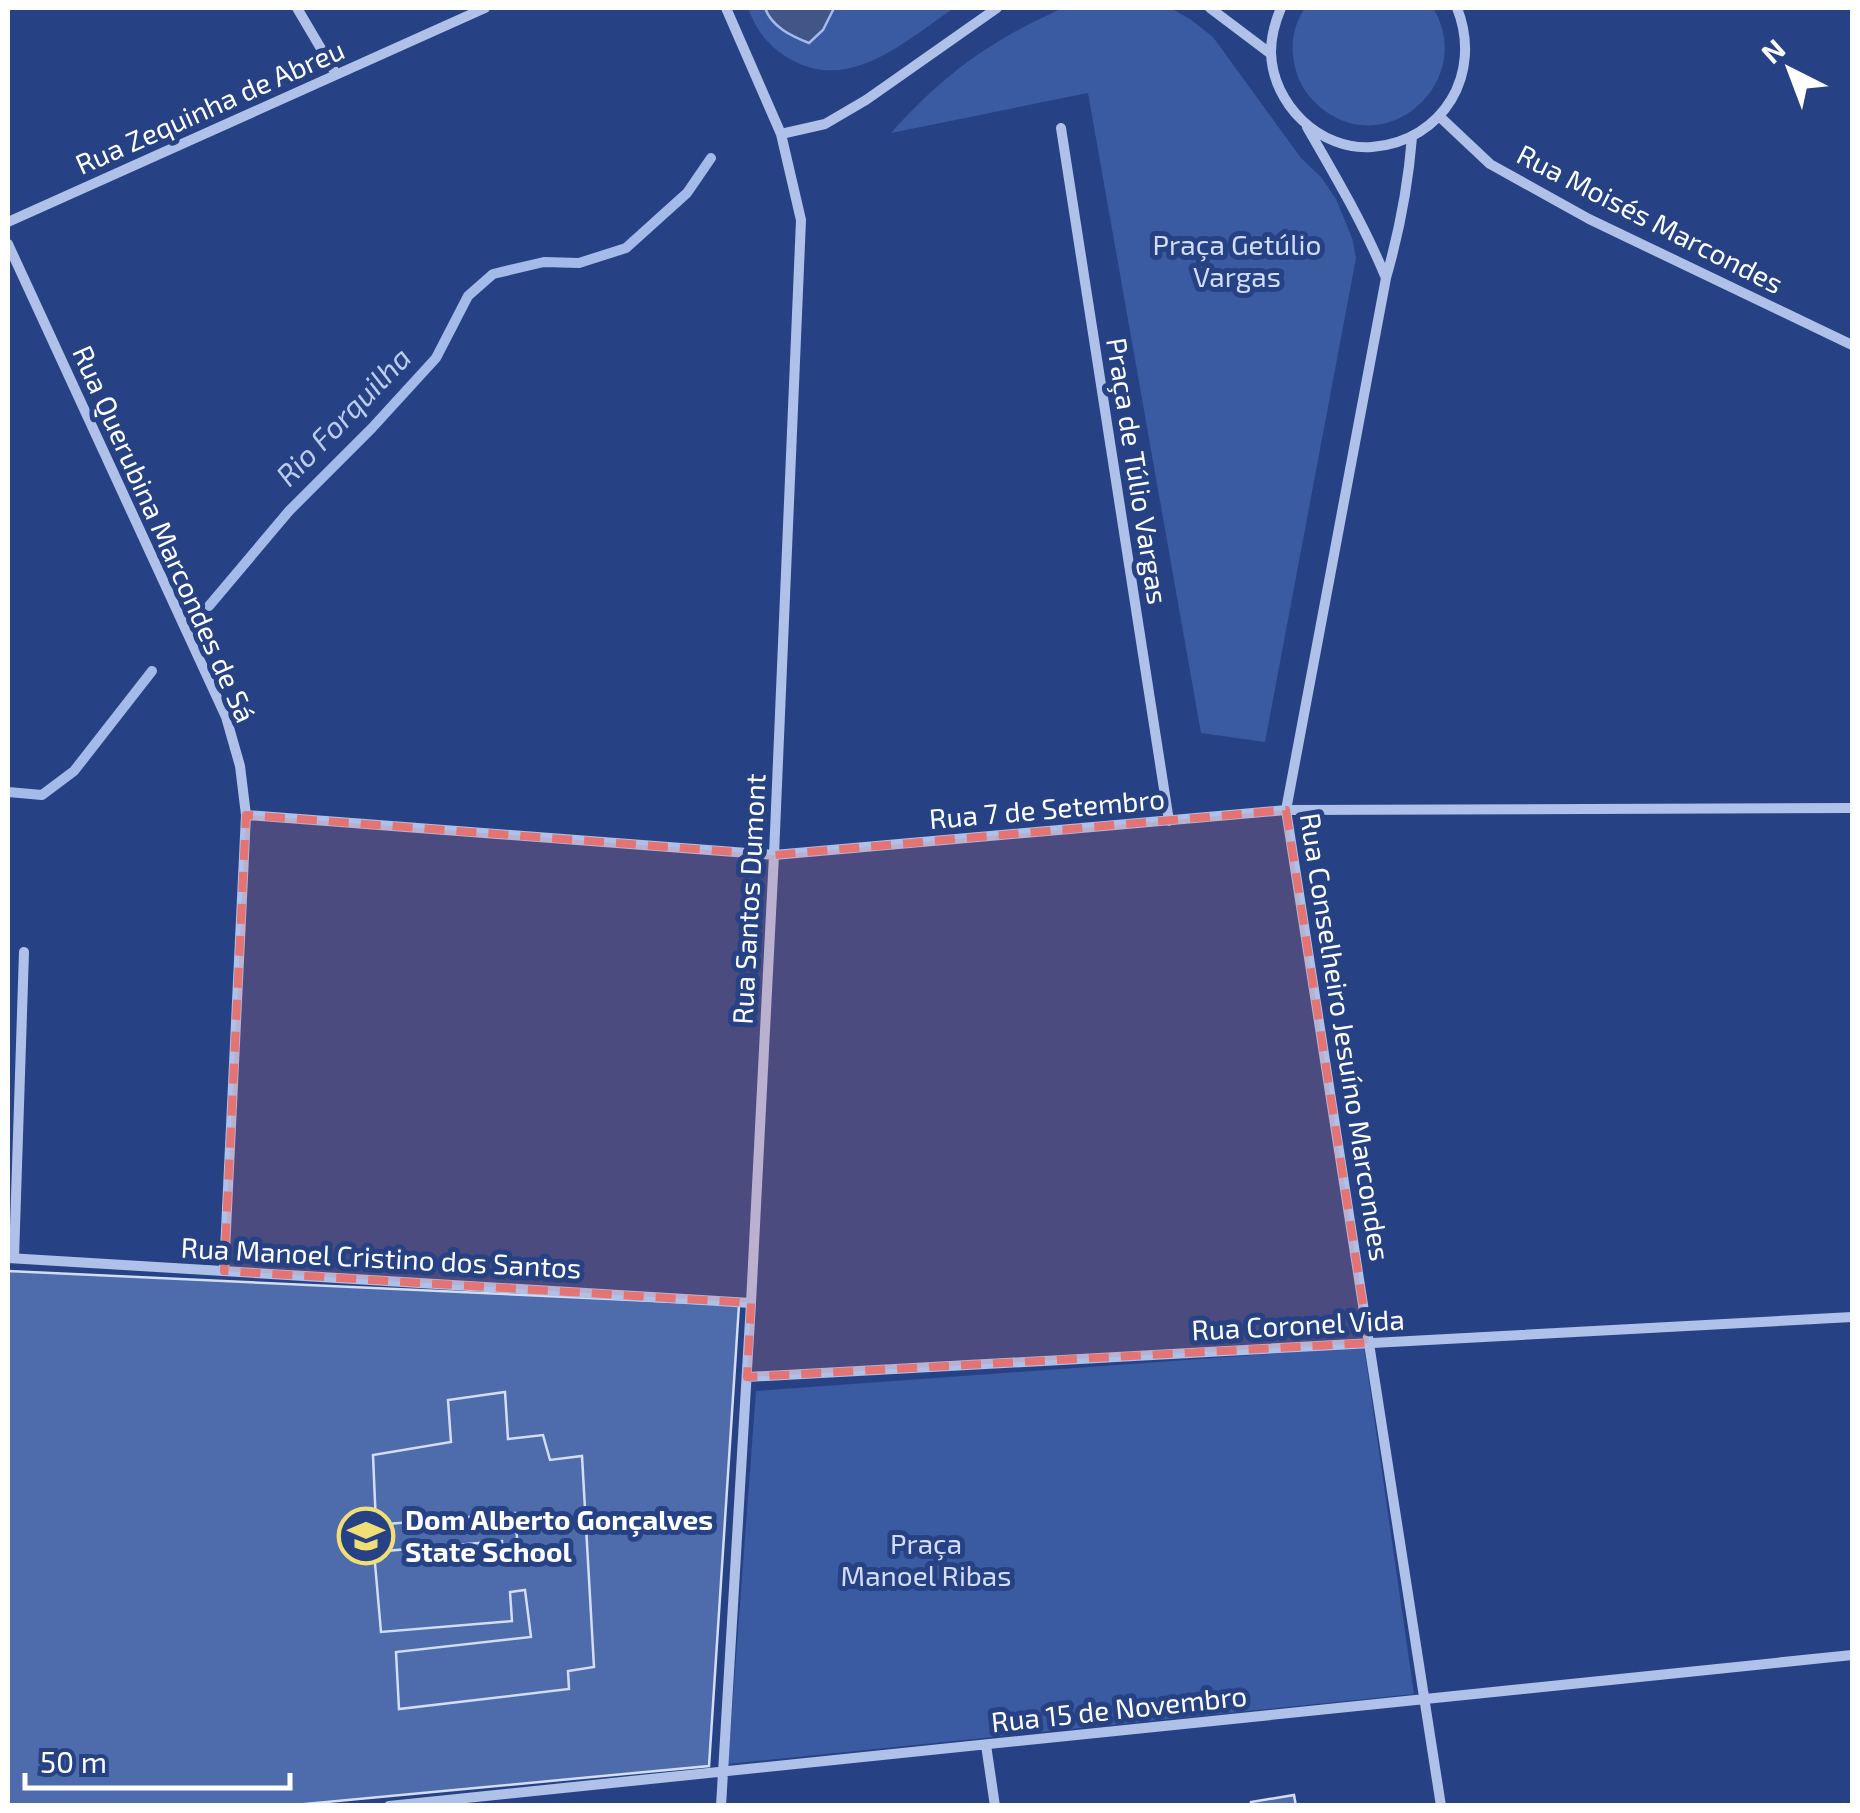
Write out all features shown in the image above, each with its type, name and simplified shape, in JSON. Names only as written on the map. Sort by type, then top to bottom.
[{"type":"street","points":[[297,8],[336,74]]},
{"type":"street","name":"Rua Zequinha de Abreu","points":[[8,222],[485,8]]},
{"type":"street","name":"Rua Santos Dumont","points":[[721,1806],[774,855],[800,220],[781,134],[726,8]]},
{"type":"street","points":[[781,134],[826,124],[996,8]]},
{"type":"street","points":[[1210,8],[1271,54]]},
{"type":"street","points":[[1281,8],[1273,28],[1271,54],[1276,80],[1287,104],[1324,136],[1347,144],[1372,146],[1412,137],[1439,116],[1454,96],[1463,73],[1466,49],[1464,24],[1457,8]]},
{"type":"street","name":"Rua Moisés Marcondes","points":[[1439,116],[1490,164],[1589,219],[1852,345]]},
{"type":"street","points":[[1304,122],[1366,229],[1386,278]]},
{"type":"street","name":"Praça de Túlio Vargas","points":[[1061,128],[1169,821]]},
{"type":"street","name":"Rua Conselheiro Jesuíno Marcondes","points":[[1412,137],[1407,192],[1386,278],[1286,810],[1441,1806]]},
{"type":"street","name":"Rua Querubina Marcondes de Sá","points":[[8,244],[226,717],[240,766],[246,815],[224,1271]]},
{"type":"street","name":"Rua 7 de Setembro","points":[[246,815],[774,855],[1286,810],[1852,808]]},
{"type":"street","points":[[11,1258],[24,952]]},
{"type":"street","name":"Rua Manoel Cristino dos Santos","points":[[11,1258],[751,1302]]},
{"type":"street","name":"Rua Coronel Vida","points":[[747,1378],[1852,1317]]},
{"type":"street","name":"Rua 15 de Novembro","points":[[389,1806],[1852,1655]]},
{"type":"street","points":[[986,1745],[994,1806]]},
{"type":"highlighted area","points":[[1286,810],[1369,1343],[747,1377],[751,1303],[224,1271],[246,815],[774,855]]},
{"type":"green space","points":[[748,8],[954,8],[878,58],[836,70],[814,69],[784,55],[765,38]]},
{"type":"green space","name":"Praça Getúlio Vargas","points":[[1063,8],[1170,8],[1213,37],[1301,158],[1321,177],[1336,199],[1352,238],[1356,258],[1265,742],[1201,733],[1088,93],[891,133],[970,60]]},
{"type":"green space","points":[[1305,8],[1433,8],[1443,34],[1444,60],[1435,84],[1420,104],[1400,118],[1376,125],[1351,123],[1325,111],[1306,92],[1295,67],[1294,36]]},
{"type":"green space","name":"Praça Manoel Ribas","points":[[1364,1347],[1414,1694],[728,1764],[756,1391]]},
{"type":"shaded area","points":[[765,8],[834,8],[823,30],[809,43],[777,26]]},
{"type":"building","name":"Dom Alberto Gonçalves State School","points":[[8,1271],[739,1305],[709,1766],[284,1806],[8,1806]]},
{"type":"building","points":[[505,1392],[508,1439],[543,1435],[550,1460],[582,1456],[594,1667],[568,1671],[569,1689],[399,1709],[396,1652],[531,1637],[525,1590],[510,1592],[512,1621],[381,1632],[374,1552],[502,1541],[504,1563],[519,1562],[515,1513],[376,1525],[373,1455],[451,1442],[448,1400]]},
{"type":"building","points":[[1294,1795],[1296,1806],[1251,1806],[1251,1802]]},
{"type":"waterway","name":"Rio Forquilha","points":[[209,606],[289,511],[436,358],[468,296],[493,274],[544,262],[579,263],[626,248],[687,193],[711,158]]},
{"type":"waterway","name":"Rio Forquilha","points":[[8,792],[42,795],[74,771],[152,671]]},
{"type":"place","name":"Dom Alberto Gonçalves State School","points":[[366,1536]]}]
